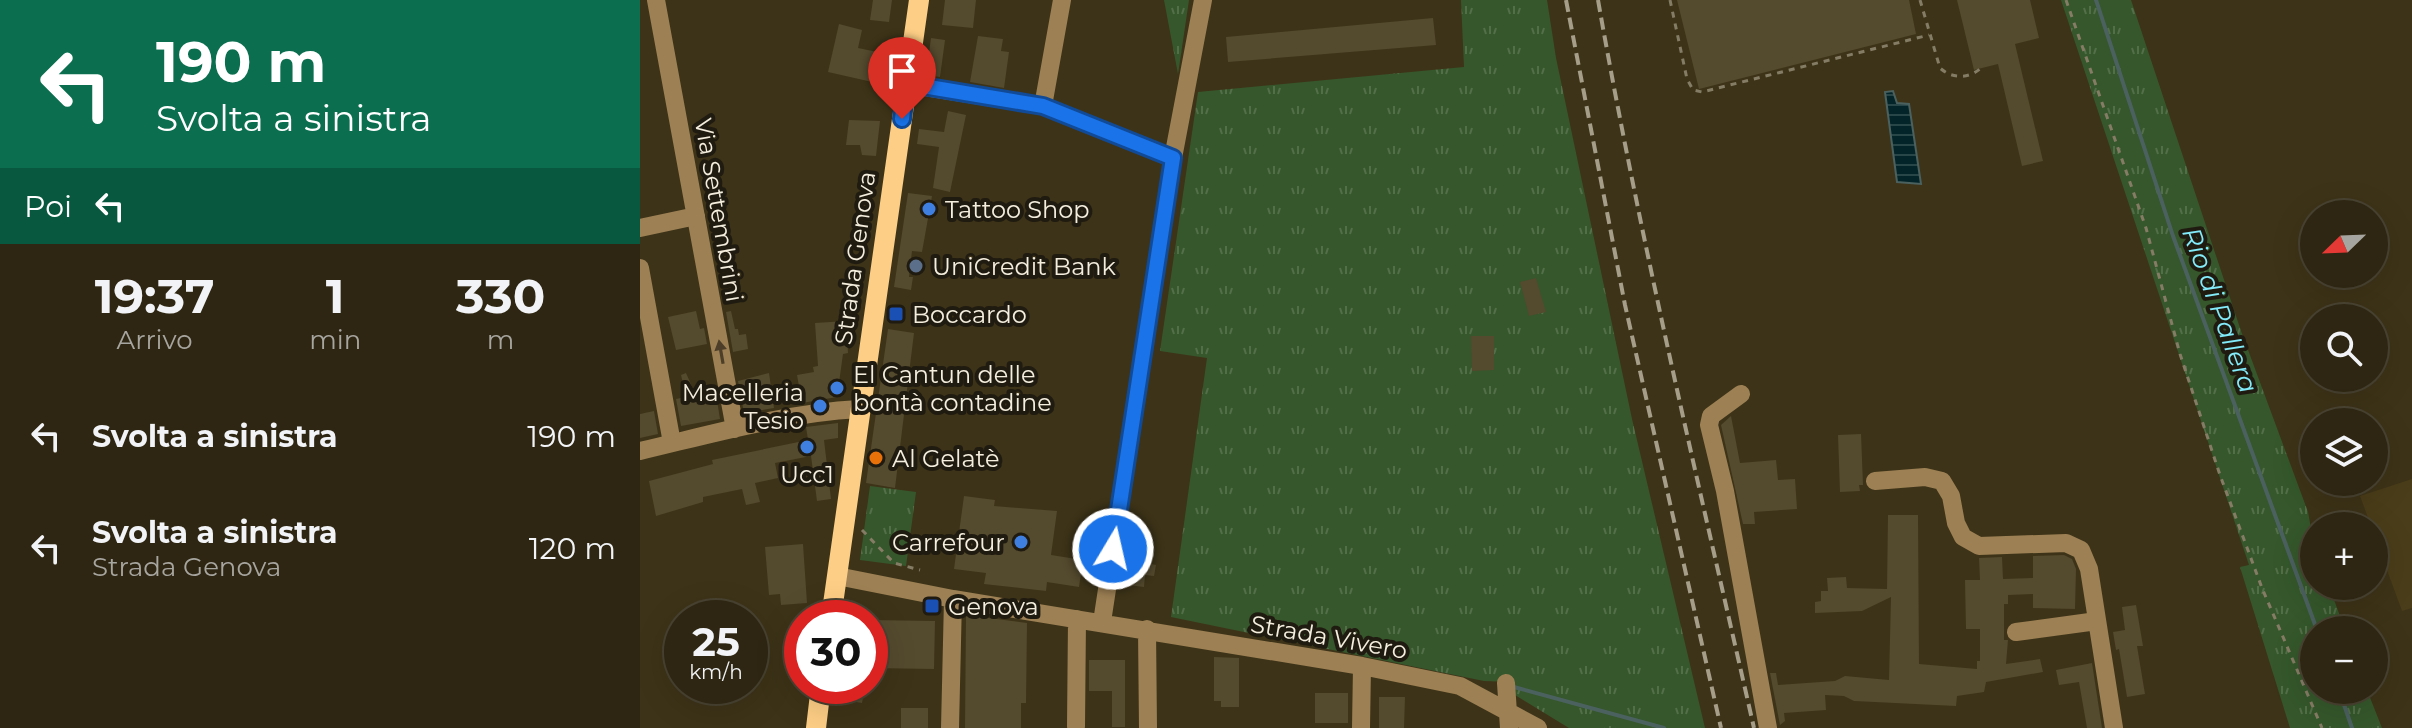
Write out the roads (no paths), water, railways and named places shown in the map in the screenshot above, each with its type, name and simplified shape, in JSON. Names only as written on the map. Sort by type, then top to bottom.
[{"type":"main road","name":"Strada Genova","points":[[834,600],[919,0]]},
{"type":"main road","points":[[816,728],[819,704]]},
{"type":"street","name":"Via Settembrini","points":[[656,0],[735,429]]},
{"type":"street","points":[[1043,106],[1062,0]]},
{"type":"street","points":[[1102,622],[1173,158],[1203,0]]},
{"type":"street","points":[[906,84],[1043,106],[1173,158]]},
{"type":"street","points":[[640,228],[696,216]]},
{"type":"street","points":[[640,268],[672,443]]},
{"type":"street","points":[[1741,394],[1711,416],[1709,425],[1725,491],[1768,728]]},
{"type":"street","points":[[640,451],[735,429],[859,409]]},
{"type":"street","points":[[1875,481],[1925,477],[1942,481],[1951,496],[1956,523],[1963,537],[1979,546],[2066,543],[2081,550],[2089,569],[2114,728]]},
{"type":"street","name":"Strada Vivero","points":[[837,576],[953,599],[1362,666],[1460,686],[1509,720],[1538,728]]},
{"type":"street","points":[[950,728],[953,599]]},
{"type":"street","points":[[1076,726],[1077,619]]},
{"type":"street","points":[[2016,632],[2097,621]]},
{"type":"street","points":[[1147,629],[1148,728]]},
{"type":"street","points":[[1361,728],[1362,666]]},
{"type":"street","points":[[1506,683],[1509,720]]},
{"type":"water","points":[[1893,91],[1897,103],[1909,104],[1921,184],[1897,182],[1885,92]]},
{"type":"waterway","name":"Rio di Pallera","points":[[2096,0],[2173,236],[2312,616]]},
{"type":"waterway","points":[[1514,687],[1664,728]]},
{"type":"waterway","name":"Rio di Pallera","points":[[2344,704],[2352,728]]},
{"type":"railway","points":[[1566,0],[1625,305],[1721,728]]},
{"type":"railway","points":[[1598,0],[1652,274],[1754,728]]},
{"type":"place","name":"Tattoo Shop","points":[[929,209]]},
{"type":"place","name":"UniCredit Bank","points":[[916,266]]},
{"type":"place","name":"Boccardo","points":[[896,314]]},
{"type":"place","name":"El Cantun delle bontà contadine","points":[[837,388]]},
{"type":"place","name":"Macelleria Tesio","points":[[820,406]]},
{"type":"place","name":"Ucc1","points":[[807,447]]},
{"type":"place","name":"Al Gelatè","points":[[876,458]]},
{"type":"place","name":"Carrefour","points":[[1021,542]]},
{"type":"place","name":"Genova","points":[[932,606]]}]
